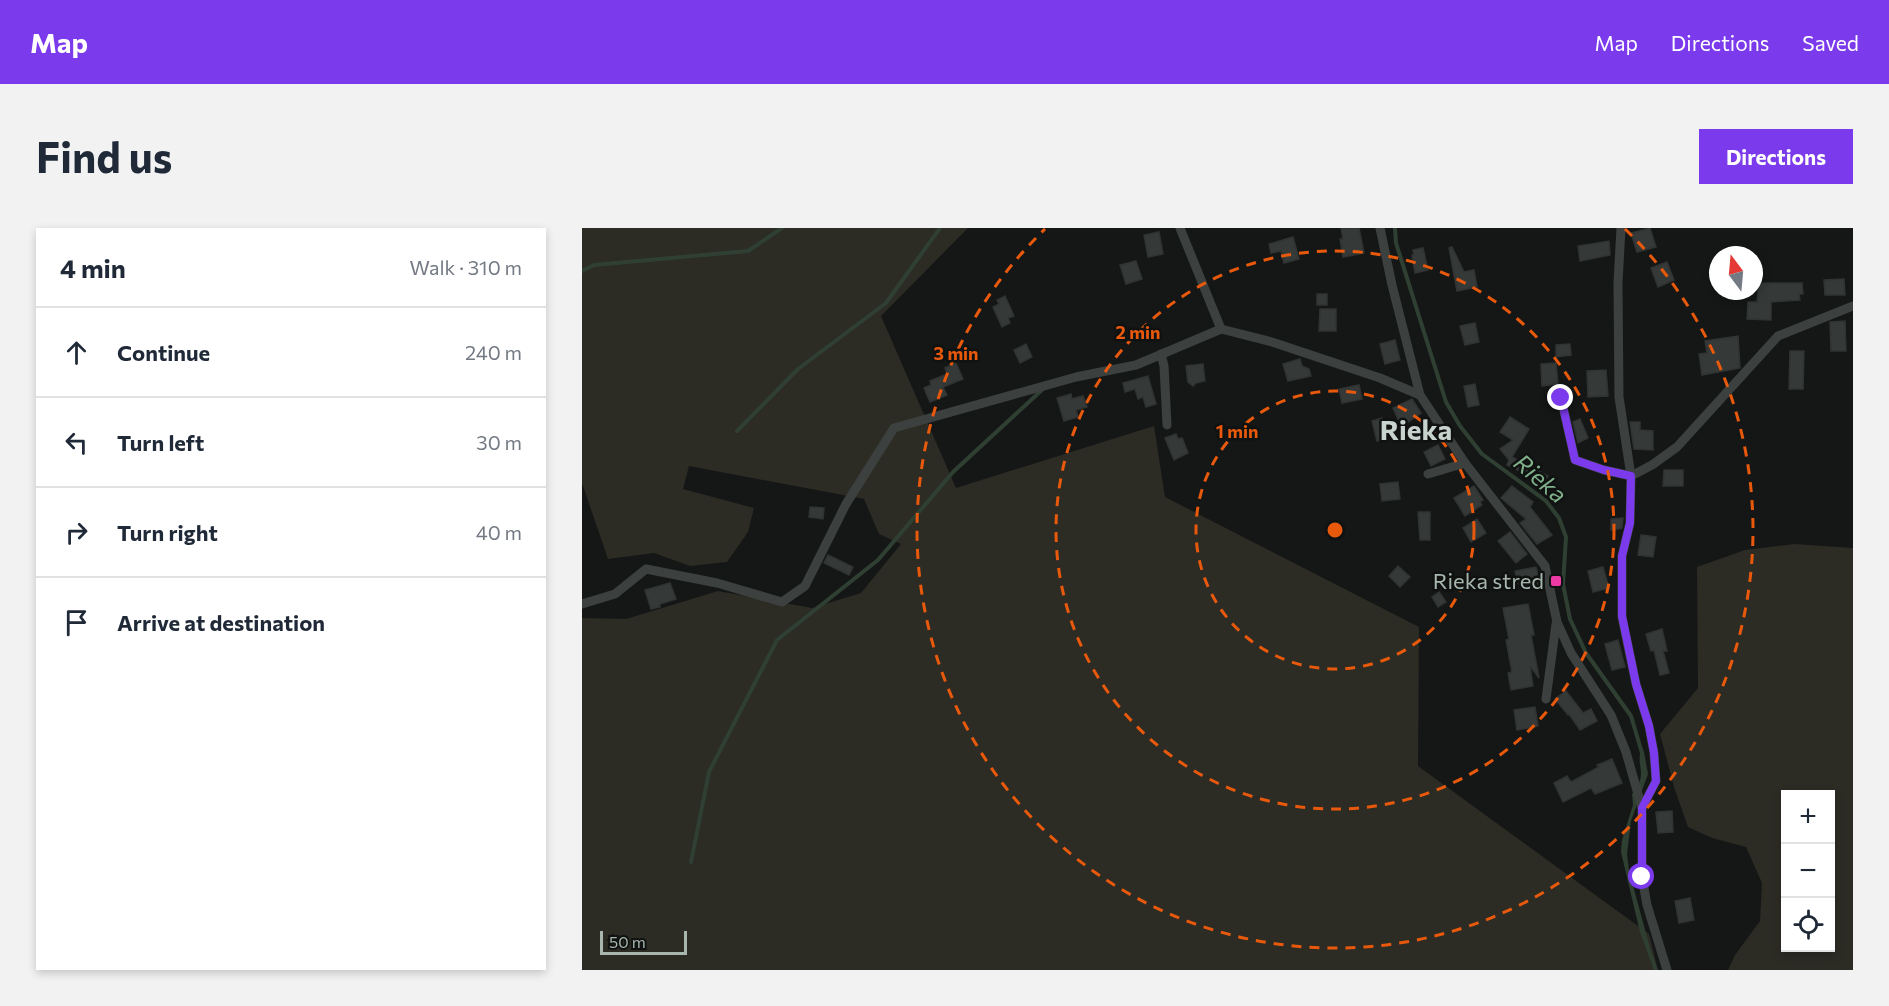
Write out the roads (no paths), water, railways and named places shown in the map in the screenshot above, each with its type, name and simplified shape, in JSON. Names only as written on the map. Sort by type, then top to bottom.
[{"type":"street","points":[[1180,228],[1221,329]]},
{"type":"street","points":[[1380,228],[1420,395],[1465,463],[1545,566],[1557,622],[1571,653],[1611,715],[1626,752],[1641,806],[1645,896],[1666,970]]},
{"type":"street","points":[[1621,228],[1618,283],[1619,397],[1631,476],[1630,523],[1622,556],[1622,616],[1636,684],[1649,726],[1656,781],[1641,806]]},
{"type":"street","points":[[1561,398],[1575,460],[1631,476],[1652,465],[1677,447],[1778,336],[1853,306]]},
{"type":"street","points":[[582,604],[615,594],[646,569],[717,583],[782,602],[805,586],[846,504],[894,428],[1076,377],[1136,365],[1221,329],[1272,342],[1380,378],[1420,395]]},
{"type":"street","points":[[1161,354],[1164,366],[1167,425]]},
{"type":"street","points":[[1428,474],[1465,463]]},
{"type":"street","points":[[1546,699],[1557,622]]},
{"type":"waterway","points":[[582,271],[594,265],[748,251],[782,228]]},
{"type":"waterway","points":[[737,431],[798,369],[886,303],[940,228]]},
{"type":"waterway","name":"Rieka","points":[[1395,228],[1396,243],[1446,402],[1460,426],[1482,454],[1546,501],[1559,518],[1566,537],[1563,584],[1570,619],[1586,653],[1631,716],[1642,753]]},
{"type":"waterway","points":[[691,862],[709,772],[777,640],[878,560],[953,472],[1043,389]]},
{"type":"place","name":"Rieka stred","points":[[1556,581]]},
{"type":"district","name":"Rieka","points":[[1416,430]]}]
